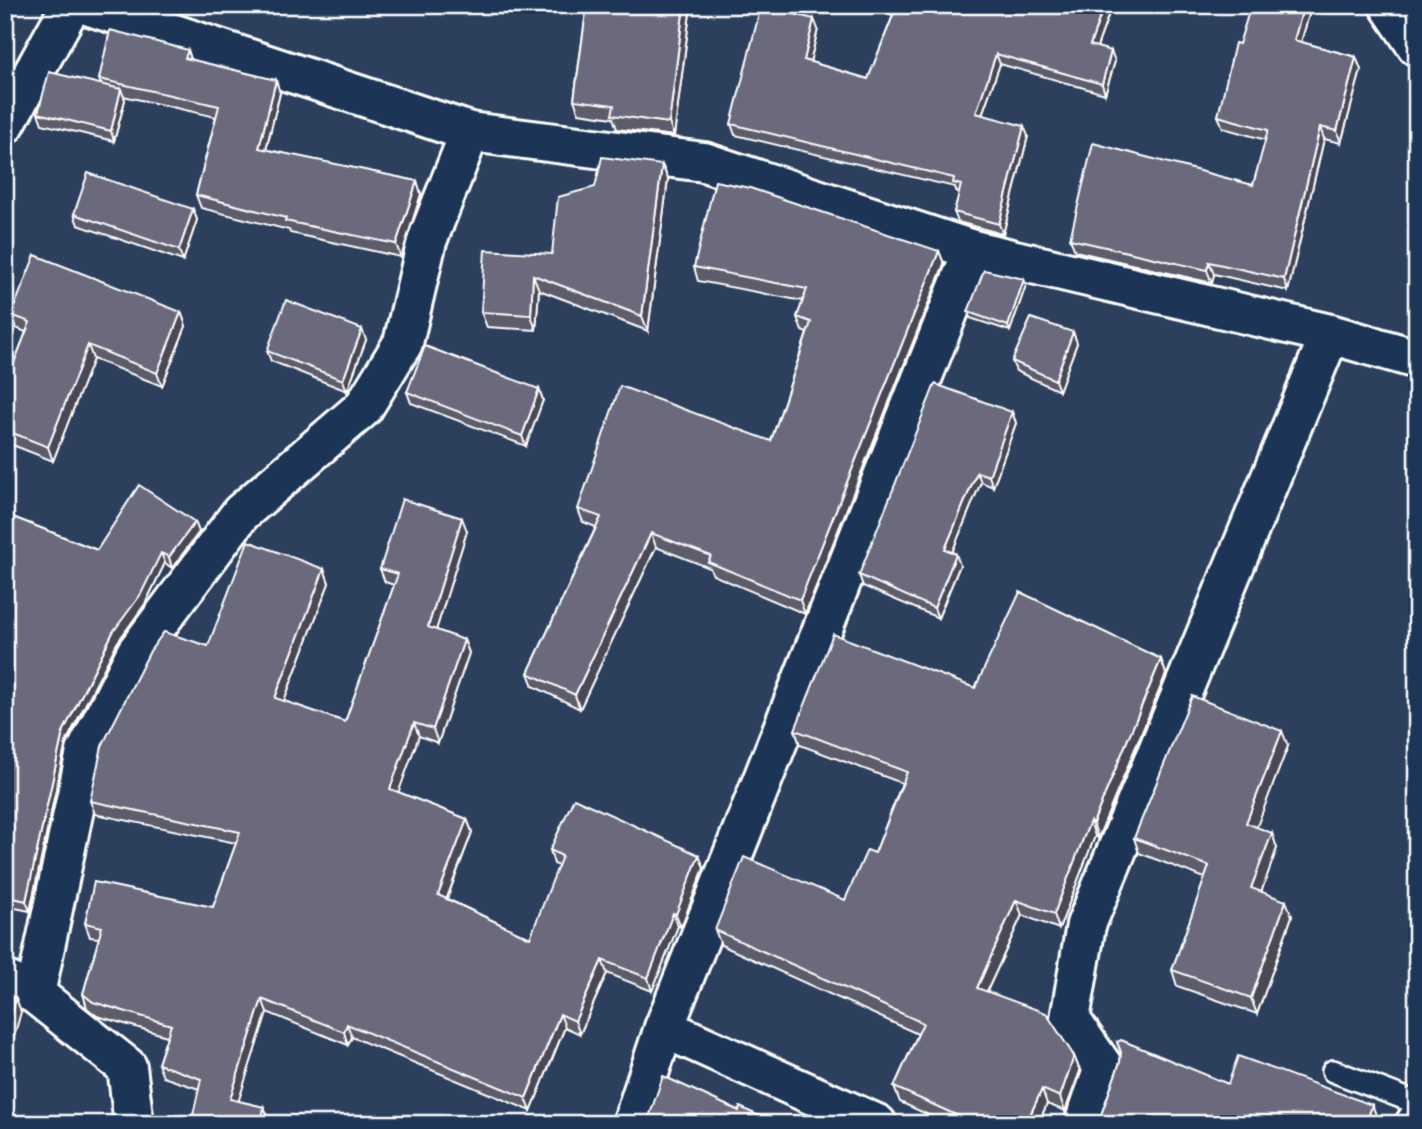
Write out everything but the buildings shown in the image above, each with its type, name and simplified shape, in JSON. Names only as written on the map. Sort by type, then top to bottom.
[{"type":"street","points":[[5,124],[71,5]]},
{"type":"street","points":[[87,5],[470,132],[704,162],[973,250],[1330,334],[1417,359]]},
{"type":"street","points":[[1389,5],[1417,46]]},
{"type":"street","points":[[134,1124],[127,1067],[20,987],[86,752],[136,653],[242,513],[363,408],[403,343],[427,241],[470,132]]},
{"type":"street","points":[[632,1124],[664,1028],[973,250]]},
{"type":"street","points":[[1084,1124],[1104,1068],[1070,1019],[1086,925],[1330,334]]},
{"type":"street","points":[[664,1028],[877,1124]]},
{"type":"lane","points":[[1333,1071],[1417,1103]]}]
